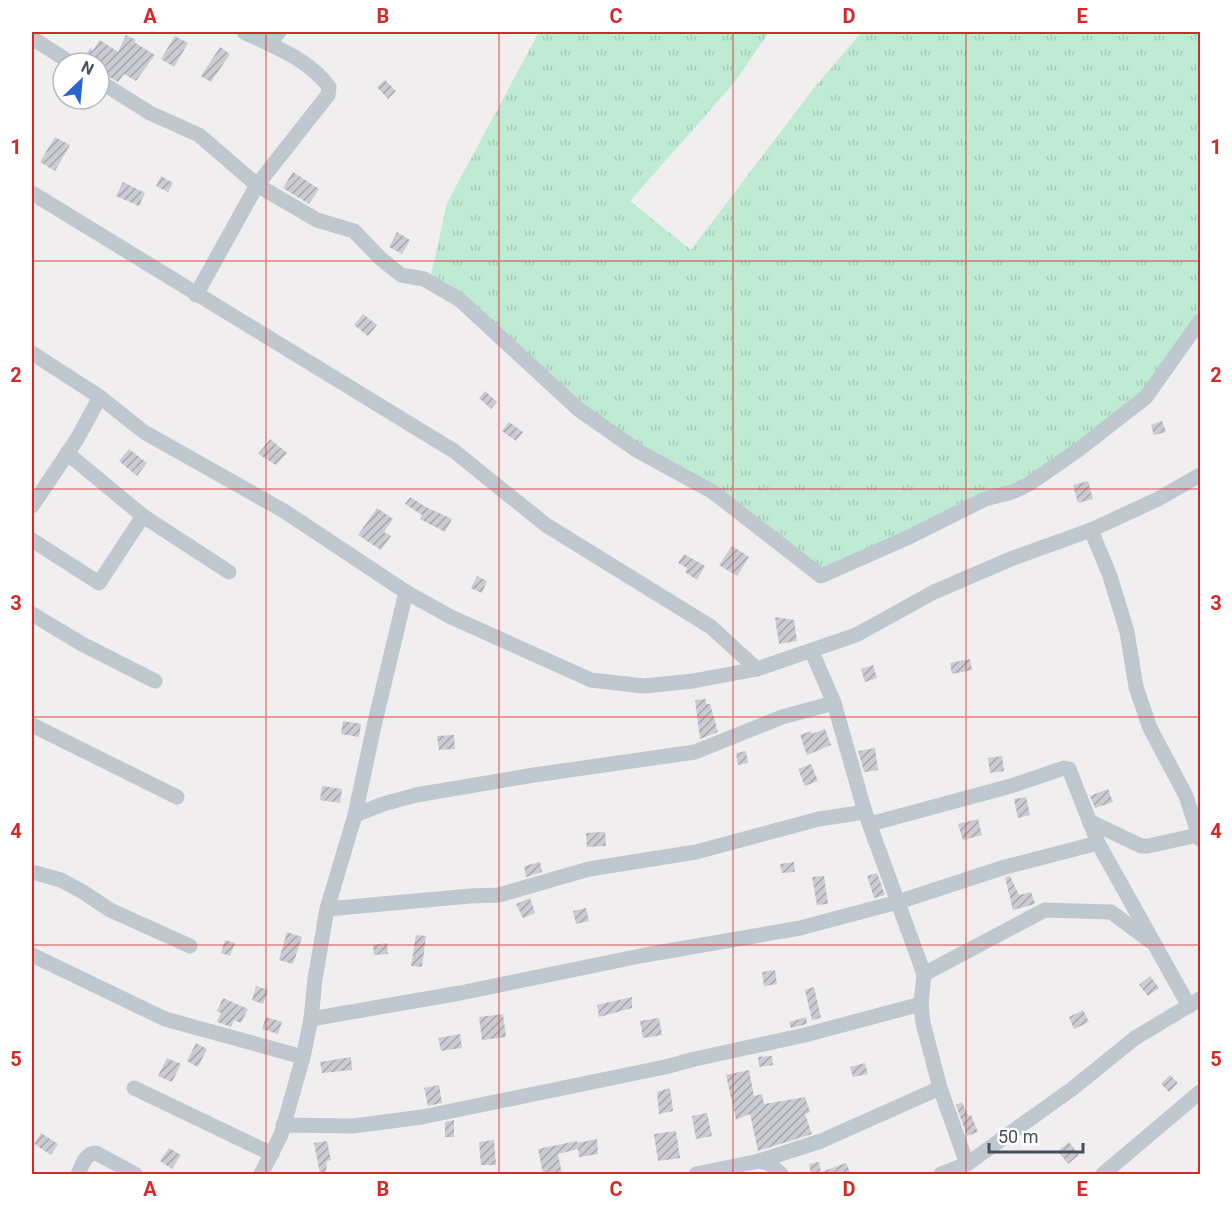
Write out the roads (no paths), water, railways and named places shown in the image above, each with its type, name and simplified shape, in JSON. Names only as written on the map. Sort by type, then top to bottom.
[{"type":"street","points":[[196,295],[257,185],[328,95],[328,87],[322,77],[307,64],[244,32]]},
{"type":"street","points":[[269,44],[279,32]]},
{"type":"street","points":[[32,38],[52,51]]},
{"type":"street","points":[[111,89],[150,113],[199,135],[257,185],[317,220],[354,231],[380,258],[401,275],[424,279],[460,300],[578,409],[638,451],[713,492],[821,576],[907,538],[985,499],[1012,492],[1029,484],[1078,450],[1146,397],[1200,321]]},
{"type":"street","points":[[32,193],[454,451],[546,525],[711,627],[757,669]]},
{"type":"street","points":[[32,353],[100,397],[144,432],[284,510],[406,592],[451,617],[591,680],[644,686],[693,681],[757,669],[856,636],[934,592],[1003,562],[1091,530],[1199,479]]},
{"type":"street","points":[[32,506],[77,439],[100,397]]},
{"type":"street","points":[[67,453],[143,516],[229,572]]},
{"type":"street","points":[[32,540],[99,583],[143,516]]},
{"type":"street","points":[[1089,821],[1141,846],[1199,837],[1186,796],[1150,728],[1136,687],[1124,621],[1110,576],[1091,530]]},
{"type":"street","points":[[261,1174],[272,1154],[283,1125],[303,1057],[311,1019],[327,909],[355,816],[406,592]]},
{"type":"street","points":[[32,614],[82,644],[155,681]]},
{"type":"street","points":[[812,652],[834,704],[867,818],[924,974],[921,1004],[923,1023],[962,1169]]},
{"type":"street","points":[[355,816],[383,804],[416,795],[695,752],[782,717],[834,704]]},
{"type":"street","points":[[32,725],[177,797]]},
{"type":"street","points":[[327,909],[470,896],[500,896],[590,869],[696,852],[819,819],[867,818],[1011,786],[1064,768],[1069,769],[1098,843],[1154,945],[1195,1003],[1135,1038],[1072,1089],[962,1169],[941,1174]]},
{"type":"street","points":[[311,1019],[460,993],[645,955],[800,928],[898,902],[1005,867],[1098,843]]},
{"type":"street","points":[[32,872],[61,880],[110,910],[190,946]]},
{"type":"street","points":[[924,974],[1045,910],[1111,912],[1154,945]]},
{"type":"street","points":[[32,955],[165,1019],[303,1057]]},
{"type":"street","points":[[283,1125],[352,1126],[422,1117],[665,1067],[806,1035],[921,1004]]},
{"type":"street","points":[[134,1088],[272,1154]]},
{"type":"street","points":[[696,1174],[759,1161],[821,1141],[940,1088]]},
{"type":"street","points":[[1103,1174],[1200,1092]]},
{"type":"street","points":[[78,1174],[87,1156],[91,1153],[96,1153],[135,1174]]},
{"type":"street","points":[[759,1161],[770,1164],[781,1174]]}]
